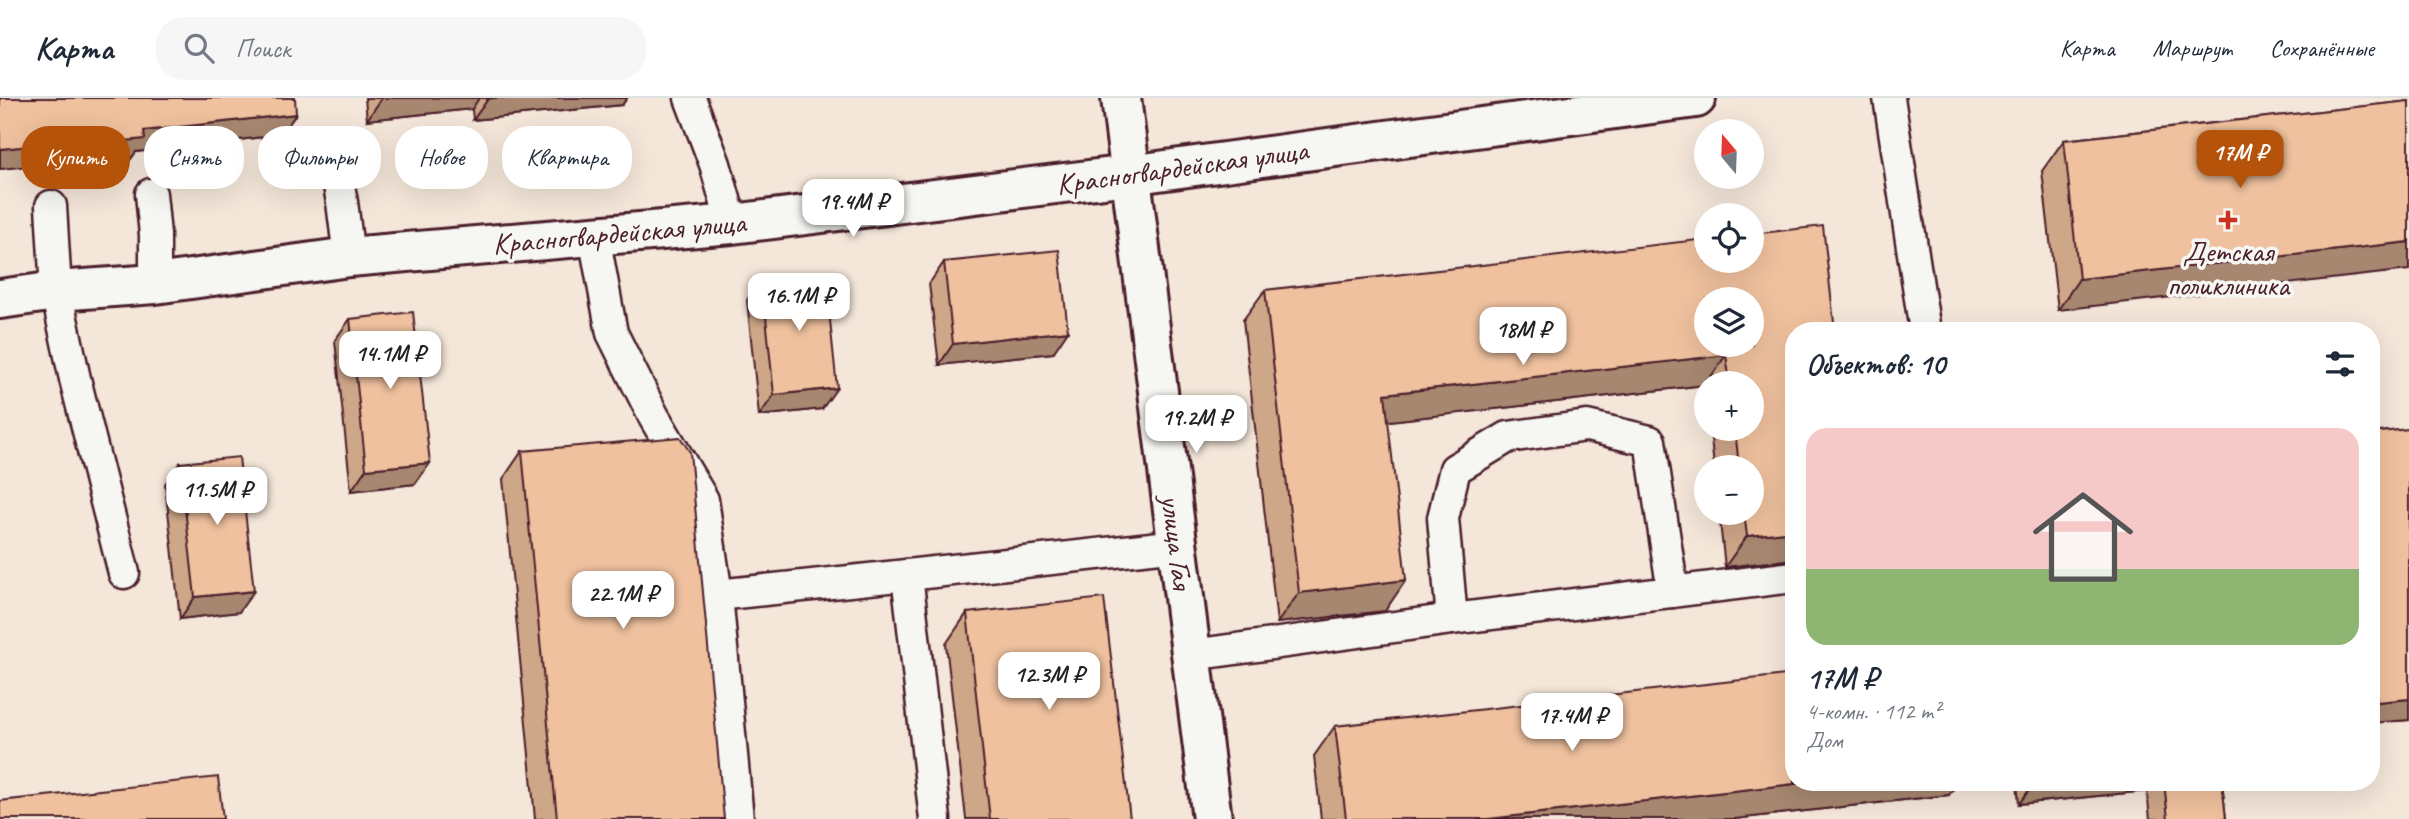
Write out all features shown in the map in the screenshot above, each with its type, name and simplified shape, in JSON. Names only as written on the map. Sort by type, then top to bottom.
[{"type":"street","name":"улица Гая","points":[[1121,98],[1212,819]]},
{"type":"street","name":"Красногвардейская улица","points":[[0,299],[56,291],[155,284],[349,257],[732,224],[1129,175],[1696,98]]},
{"type":"lane","points":[[690,98],[715,164],[732,224]]},
{"type":"lane","points":[[1889,98],[1924,322]]},
{"type":"lane","points":[[339,189],[349,257]]},
{"type":"lane","points":[[151,194],[155,235],[155,284]]},
{"type":"lane","points":[[51,206],[56,291],[75,379],[124,573]]},
{"type":"lane","points":[[594,236],[612,333],[654,417],[703,500],[718,595],[738,819]]},
{"type":"lane","points":[[1452,619],[1443,519],[1455,468],[1508,437],[1587,426],[1650,441],[1673,592]]},
{"type":"lane","points":[[718,595],[1178,545]]},
{"type":"lane","points":[[907,575],[935,819]]},
{"type":"lane","points":[[1192,655],[1452,619],[1785,578]]},
{"type":"building","points":[[0,98],[295,98],[296,114],[189,126],[144,126],[144,139],[130,140],[130,126],[21,126],[21,147],[0,149]]},
{"type":"building","name":"Детская поликлиника","points":[[2409,101],[2409,242],[2079,279],[2064,140]]},
{"type":"building","points":[[1823,226],[1834,322],[1785,322],[1785,532],[1747,536],[1746,525],[1764,525],[1764,455],[1738,455],[1736,441],[1764,441],[1764,371],[1728,371],[1726,357],[1764,357],[1764,287],[1694,287],[1694,357],[1709,357],[1385,394],[1406,580],[1299,593],[1265,290],[1694,240],[1694,273],[1764,273],[1764,233]]},
{"type":"building","points":[[1059,250],[1068,331],[953,344],[944,262]]},
{"type":"building","points":[[825,272],[837,388],[774,395],[762,278]]},
{"type":"building","points":[[413,312],[430,463],[366,469],[350,319]]},
{"type":"building","points":[[2409,429],[2409,699],[2380,702],[2380,432]]},
{"type":"building","points":[[680,437],[690,452],[724,819],[557,819],[522,451]]},
{"type":"building","points":[[239,457],[254,591],[195,597],[180,463]]},
{"type":"building","points":[[1104,598],[1130,819],[990,819],[967,613]]},
{"type":"building","points":[[1785,675],[1785,785],[1488,819],[1346,819],[1335,726]]},
{"type":"building","points":[[218,777],[223,819],[0,819],[0,801]]},
{"type":"building","points":[[2165,791],[2223,791],[2226,819],[2168,819]]},
{"type":"place","name":"Детская поликлиника","points":[[2228,220]]}]
